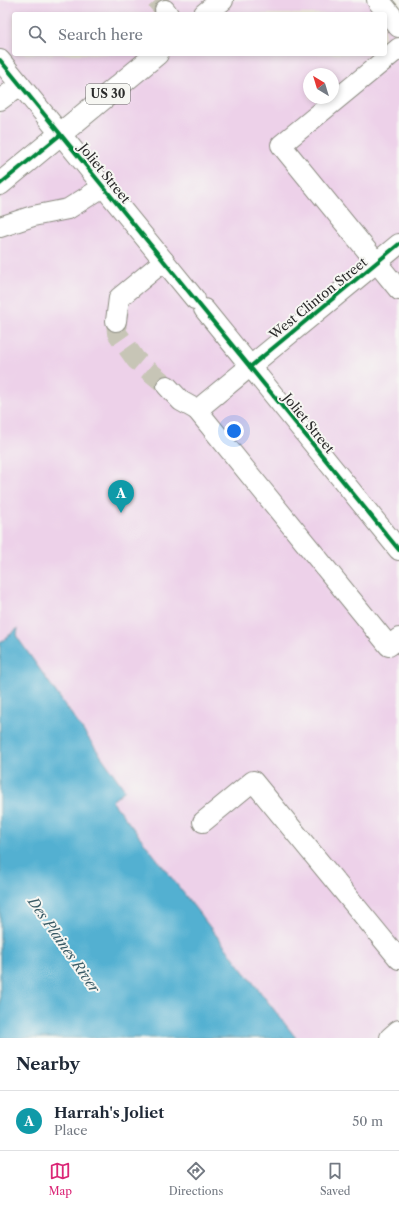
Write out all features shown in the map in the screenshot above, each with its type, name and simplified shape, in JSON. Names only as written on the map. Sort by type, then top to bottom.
[{"type":"main road","points":[[207,12],[222,0]]},
{"type":"main road","points":[[378,0],[399,26]]},
{"type":"main road","name":"US 30","points":[[0,184],[155,56]]},
{"type":"main road","points":[[391,1038],[399,1031]]},
{"type":"street","points":[[399,48],[281,146],[399,290]]},
{"type":"street","name":"Joliet Street","points":[[0,60],[399,550]]},
{"type":"street","points":[[0,100],[20,85]]},
{"type":"street","points":[[0,227],[33,216],[68,209],[103,187]]},
{"type":"street","name":"West Clinton Street","points":[[197,410],[399,244]]},
{"type":"street","points":[[116,321],[119,298],[164,261]]},
{"type":"street","points":[[166,386],[181,401],[197,410],[389,646],[399,638]]},
{"type":"street","points":[[203,822],[253,781],[399,959]]},
{"type":"shaded area","points":[[0,0],[219,0],[204,12],[12,12],[12,56],[151,56],[60,131],[0,58]]},
{"type":"shaded area","points":[[226,0],[375,0],[385,12],[211,12]]},
{"type":"shaded area","points":[[387,14],[399,29],[399,241],[250,364],[63,134],[158,56],[387,56]]},
{"type":"shaded area","points":[[0,64],[57,134],[0,181]]},
{"type":"shaded area","points":[[60,139],[399,557],[399,1025],[383,1038],[296,1038],[112,801],[125,790],[17,637],[18,629],[0,643],[0,189]]},
{"type":"shaded area","points":[[399,245],[399,546],[250,367]]},
{"type":"water","name":"Des Plaines River","points":[[18,628],[17,637],[125,790],[112,801],[296,1038],[0,1038],[0,643]]},
{"type":"tunnel","points":[[156,0],[165,10]]},
{"type":"tunnel","points":[[116,321],[117,333],[136,360],[167,386]]},
{"type":"cycle path","points":[[0,60],[399,550]]},
{"type":"cycle path","points":[[0,184],[60,135]]},
{"type":"cycle path","points":[[250,367],[399,244]]},
{"type":"place","name":"Harrah's Joliet","points":[[121,513]]}]
